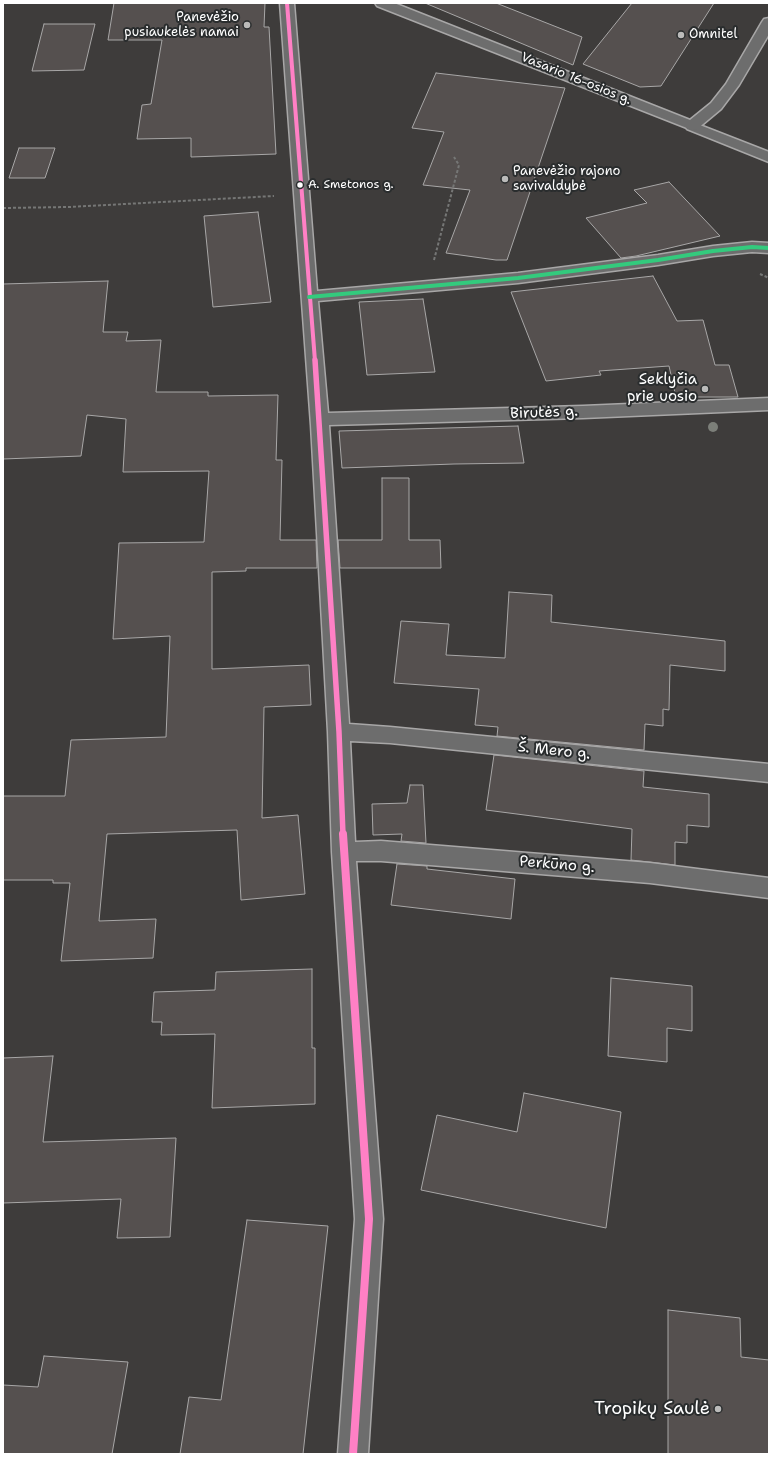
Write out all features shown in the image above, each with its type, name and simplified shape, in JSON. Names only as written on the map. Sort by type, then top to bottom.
[{"type":"street","points":[[287,3],[319,420],[339,732],[344,852],[369,1219],[353,1454]]},
{"type":"street","name":"Vasario 16-osios g.","points":[[382,3],[769,157]]},
{"type":"street","points":[[692,126],[716,106],[732,84],[769,22]]},
{"type":"street","points":[[309,296],[427,288],[658,260],[713,251],[752,247],[769,248]]},
{"type":"street","name":"Birutės g.","points":[[319,420],[583,412],[769,404]]},
{"type":"street","name":"Š. Mero g.","points":[[339,732],[390,735],[769,773]]},
{"type":"street","name":"Perkūno g.","points":[[344,852],[381,851],[650,873],[769,888]]},
{"type":"path","points":[[427,288],[460,165],[454,157]]},
{"type":"path","points":[[3,208],[69,207],[263,196]]},
{"type":"building","points":[[114,3],[265,3],[264,27],[269,27],[276,154],[191,157],[191,138],[137,139],[142,105],[151,104],[162,40],[108,40]]},
{"type":"building","points":[[425,3],[496,3],[582,37],[573,65]]},
{"type":"building","points":[[632,3],[714,3],[661,86],[640,87],[583,64]]},
{"type":"building","points":[[44,24],[95,24],[84,70],[32,71]]},
{"type":"building","points":[[436,73],[565,88],[507,260],[496,260],[446,253],[470,190],[423,185],[444,132],[412,128]]},
{"type":"building","points":[[19,148],[55,148],[45,178],[9,178]]},
{"type":"building","points":[[669,182],[720,236],[636,256],[621,258],[586,218],[647,203],[634,190]]},
{"type":"building","points":[[258,212],[271,302],[213,307],[204,216]]},
{"type":"building","points":[[653,276],[677,321],[703,320],[715,365],[729,365],[738,397],[676,397],[669,366],[599,371],[601,375],[546,381],[511,292]]},
{"type":"building","points":[[108,281],[103,332],[128,332],[126,341],[161,340],[156,392],[208,392],[208,396],[278,395],[276,460],[282,460],[280,540],[316,540],[317,568],[246,568],[246,571],[212,572],[212,669],[309,665],[311,705],[264,707],[262,818],[298,815],[305,894],[241,900],[237,830],[107,834],[99,921],[156,919],[153,958],[61,961],[70,883],[53,883],[53,880],[3,880],[3,796],[65,796],[71,740],[166,737],[170,636],[113,639],[119,543],[204,542],[209,471],[123,472],[126,419],[87,415],[81,456],[3,459],[3,284]]},
{"type":"building","points":[[423,299],[435,372],[367,375],[359,302]]},
{"type":"building","points":[[518,426],[524,463],[342,468],[339,431]]},
{"type":"building","points":[[382,478],[409,478],[409,540],[440,540],[441,568],[340,568],[338,540],[382,540]]},
{"type":"building","points":[[509,592],[552,595],[551,622],[725,641],[725,671],[670,665],[669,710],[663,709],[663,726],[645,724],[644,750],[497,736],[498,727],[475,725],[479,689],[394,683],[401,621],[449,624],[446,655],[505,658]]},
{"type":"building","points":[[494,755],[644,771],[643,787],[709,794],[709,827],[687,825],[687,843],[675,842],[675,865],[631,860],[632,829],[486,810]]},
{"type":"building","points":[[410,785],[423,785],[426,843],[401,841],[402,834],[373,835],[372,804],[407,803]]},
{"type":"building","points":[[397,864],[427,866],[427,869],[515,879],[511,919],[391,905]]},
{"type":"building","points":[[312,969],[312,1048],[315,1048],[315,1104],[212,1108],[215,1034],[161,1035],[162,1022],[152,1022],[154,992],[215,990],[216,972]]},
{"type":"building","points":[[611,978],[692,986],[692,1031],[667,1028],[667,1062],[608,1056]]},
{"type":"building","points":[[53,1056],[43,1142],[176,1138],[170,1237],[117,1238],[121,1199],[3,1203],[3,1058]]},
{"type":"building","points":[[524,1093],[621,1112],[606,1228],[421,1190],[437,1115],[517,1132]]},
{"type":"building","points":[[247,1220],[328,1226],[303,1454],[180,1454],[189,1397],[221,1400]]},
{"type":"building","points":[[668,1310],[740,1318],[741,1357],[769,1360],[769,1454],[668,1454]]},
{"type":"building","points":[[44,1356],[128,1362],[112,1454],[3,1454],[3,1385],[38,1387]]},
{"type":"transit line","points":[[287,3],[320,425],[339,732],[344,852],[369,1219],[353,1454]]},
{"type":"transit line","points":[[309,297],[518,278],[658,260],[713,251],[752,247],[769,248]]},
{"type":"place","name":"Panevėžio pusiaukelės namai","points":[[247,25]]},
{"type":"place","name":"Omnitel","points":[[681,35]]},
{"type":"place","name":"Panevėžio rajono savivaldybė","points":[[505,179]]},
{"type":"place","name":"A. Smetonos g.","points":[[300,185]]},
{"type":"place","name":"Seklyčia prie uosio","points":[[705,389]]},
{"type":"place","name":"Tropikų Saulė","points":[[718,1409]]}]
